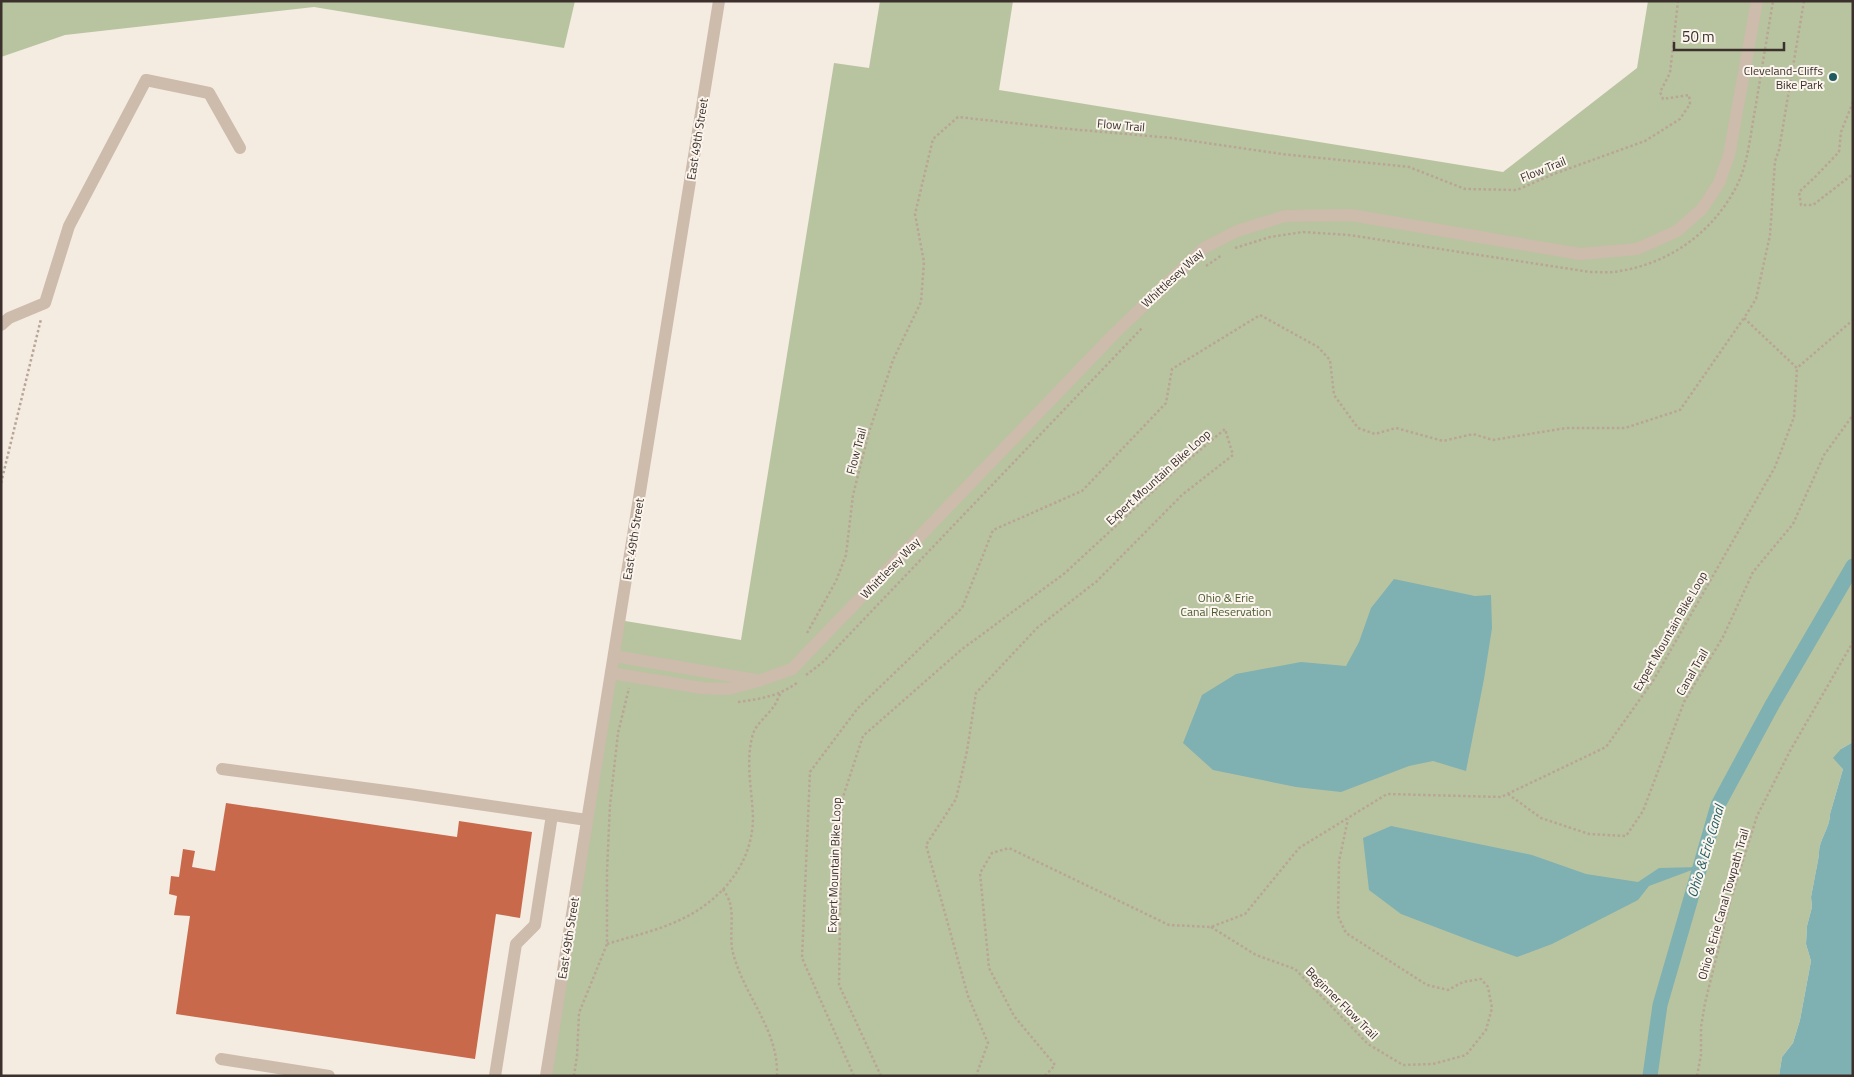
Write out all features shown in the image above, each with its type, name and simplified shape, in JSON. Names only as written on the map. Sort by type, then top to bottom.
[{"type":"street","name":"East 49th Street","points":[[546,1076],[719,1]]},
{"type":"street","name":"Whittlesey Way","points":[[611,673],[702,688],[728,689],[792,669],[1116,332],[1204,248],[1237,231],[1285,216],[1351,215],[1580,254],[1637,249],[1677,231],[1702,208],[1719,183],[1729,155],[1757,1]]},
{"type":"street","points":[[1,325],[9,318],[45,303],[69,226],[146,80],[209,93],[240,148]]},
{"type":"street","points":[[614,656],[729,674],[758,681]]},
{"type":"street","points":[[222,769],[587,820]]},
{"type":"street","points":[[495,1076],[516,944],[535,925],[552,815]]},
{"type":"street","points":[[221,1059],[329,1076]]},
{"type":"path","name":"Flow Trail","points":[[809,652],[807,631],[836,581],[846,555],[853,495],[869,432],[893,360],[920,302],[924,262],[915,214],[933,139],[958,117],[1172,138],[1282,154],[1410,167],[1465,189],[1517,190],[1575,166],[1645,141],[1680,119],[1690,104],[1689,95],[1663,99],[1660,92],[1670,73],[1678,1]]},
{"type":"path","points":[[1205,267],[1228,251],[1270,237],[1302,232],[1349,235],[1590,272],[1618,272],[1673,254],[1698,236],[1719,213],[1735,190],[1744,167],[1772,1]]},
{"type":"path","points":[[854,1076],[802,958],[810,772],[858,708],[962,608],[993,530],[1082,491],[1166,403],[1172,369],[1260,315],[1318,347],[1330,360],[1334,395],[1358,428],[1375,434],[1396,428],[1443,440],[1473,434],[1493,440],[1566,428],[1625,428],[1680,410],[1756,298],[1770,235],[1775,161],[1779,150],[1804,1]]},
{"type":"path","points":[[1853,102],[1841,132],[1839,152],[1799,192],[1801,205],[1813,205],[1853,174]]},
{"type":"path","points":[[1,482],[45,303]]},
{"type":"path","points":[[1744,318],[1796,368],[1853,320]]},
{"type":"path","points":[[734,702],[767,698],[791,687],[824,662],[1149,320]]},
{"type":"path","name":"Expert Mountain Bike Loop","points":[[1045,1076],[1054,1065],[1014,1016],[989,968],[980,872],[992,853],[1009,848],[1169,925],[1211,927],[1245,914],[1299,848],[1387,794],[1501,797],[1606,747],[1653,681],[1775,467],[1794,416],[1796,368]]},
{"type":"path","name":"Canal Trail","points":[[1508,794],[1541,818],[1589,834],[1626,836],[1643,811],[1684,702],[1723,637],[1754,572],[1794,524],[1824,455],[1853,415]]},
{"type":"path","name":"Expert Mountain Bike Loop","points":[[881,1076],[838,985],[842,800],[863,736],[961,650],[1065,573],[1174,472],[1225,430],[1233,455],[1182,495],[1098,581],[1037,628],[976,693],[967,751],[956,799],[926,845],[968,996],[988,1044],[976,1076]]},
{"type":"path","name":"Ohio & Erie Canal Towpath Trail","points":[[1698,1076],[1704,1003],[1732,893],[1757,816],[1790,751],[1853,642]]},
{"type":"path","points":[[574,1076],[579,1013],[608,944],[607,872],[610,805],[618,733],[630,687]]},
{"type":"path","points":[[608,944],[673,923],[697,911],[729,884],[744,862],[750,844],[753,818],[749,776],[754,732],[775,705],[781,691]]},
{"type":"path","name":"Beginner Flow Trail","points":[[1211,927],[1256,955],[1295,969],[1368,1044],[1403,1065],[1433,1064],[1466,1055],[1486,1030],[1492,1008],[1488,987],[1481,980],[1463,982],[1448,990],[1427,985],[1346,933],[1338,916],[1339,861],[1348,818]]},
{"type":"path","points":[[723,889],[730,904],[733,952],[741,975],[769,1031],[776,1055],[776,1076]]},
{"type":"green space","points":[[1,1],[575,1],[564,48],[314,7],[65,35],[1,57]]},
{"type":"green space","name":"Ohio & Erie Canal Reservation","points":[[880,1],[1013,1],[999,90],[1503,172],[1637,68],[1648,1],[1853,1],[1853,742],[1841,749],[1843,769],[1828,825],[1820,844],[1811,897],[1812,907],[1807,926],[1806,944],[1811,961],[1800,1020],[1793,1043],[1782,1057],[1779,1076],[546,1076],[619,620],[741,640],[834,63],[869,68]]},
{"type":"water","points":[[1394,579],[1475,596],[1491,595],[1492,628],[1466,771],[1433,761],[1409,766],[1341,792],[1296,787],[1213,770],[1183,743],[1202,695],[1236,674],[1301,662],[1346,666],[1359,642],[1371,608]]},
{"type":"water","points":[[1853,742],[1853,1076],[1779,1076],[1782,1057],[1793,1043],[1800,1020],[1811,961],[1806,944],[1807,926],[1812,907],[1811,897],[1820,844],[1828,825],[1843,769],[1833,758],[1841,749]]},
{"type":"water","points":[[1391,826],[1532,855],[1586,874],[1638,882],[1659,868],[1700,867],[1649,886],[1638,900],[1552,944],[1517,957],[1401,914],[1369,890],[1363,838]]},
{"type":"building","points":[[226,803],[457,837],[459,821],[532,832],[520,918],[496,914],[475,1059],[176,1014],[190,916],[174,915],[177,896],[169,894],[171,876],[179,877],[183,849],[195,851],[192,867],[215,871]]},
{"type":"waterway","name":"Ohio & Erie Canal","points":[[1650,1076],[1660,1005],[1718,805],[1772,705],[1853,566]]},
{"type":"place","name":"Cleveland-Cliffs Bike Park","points":[[1833,77]]}]
